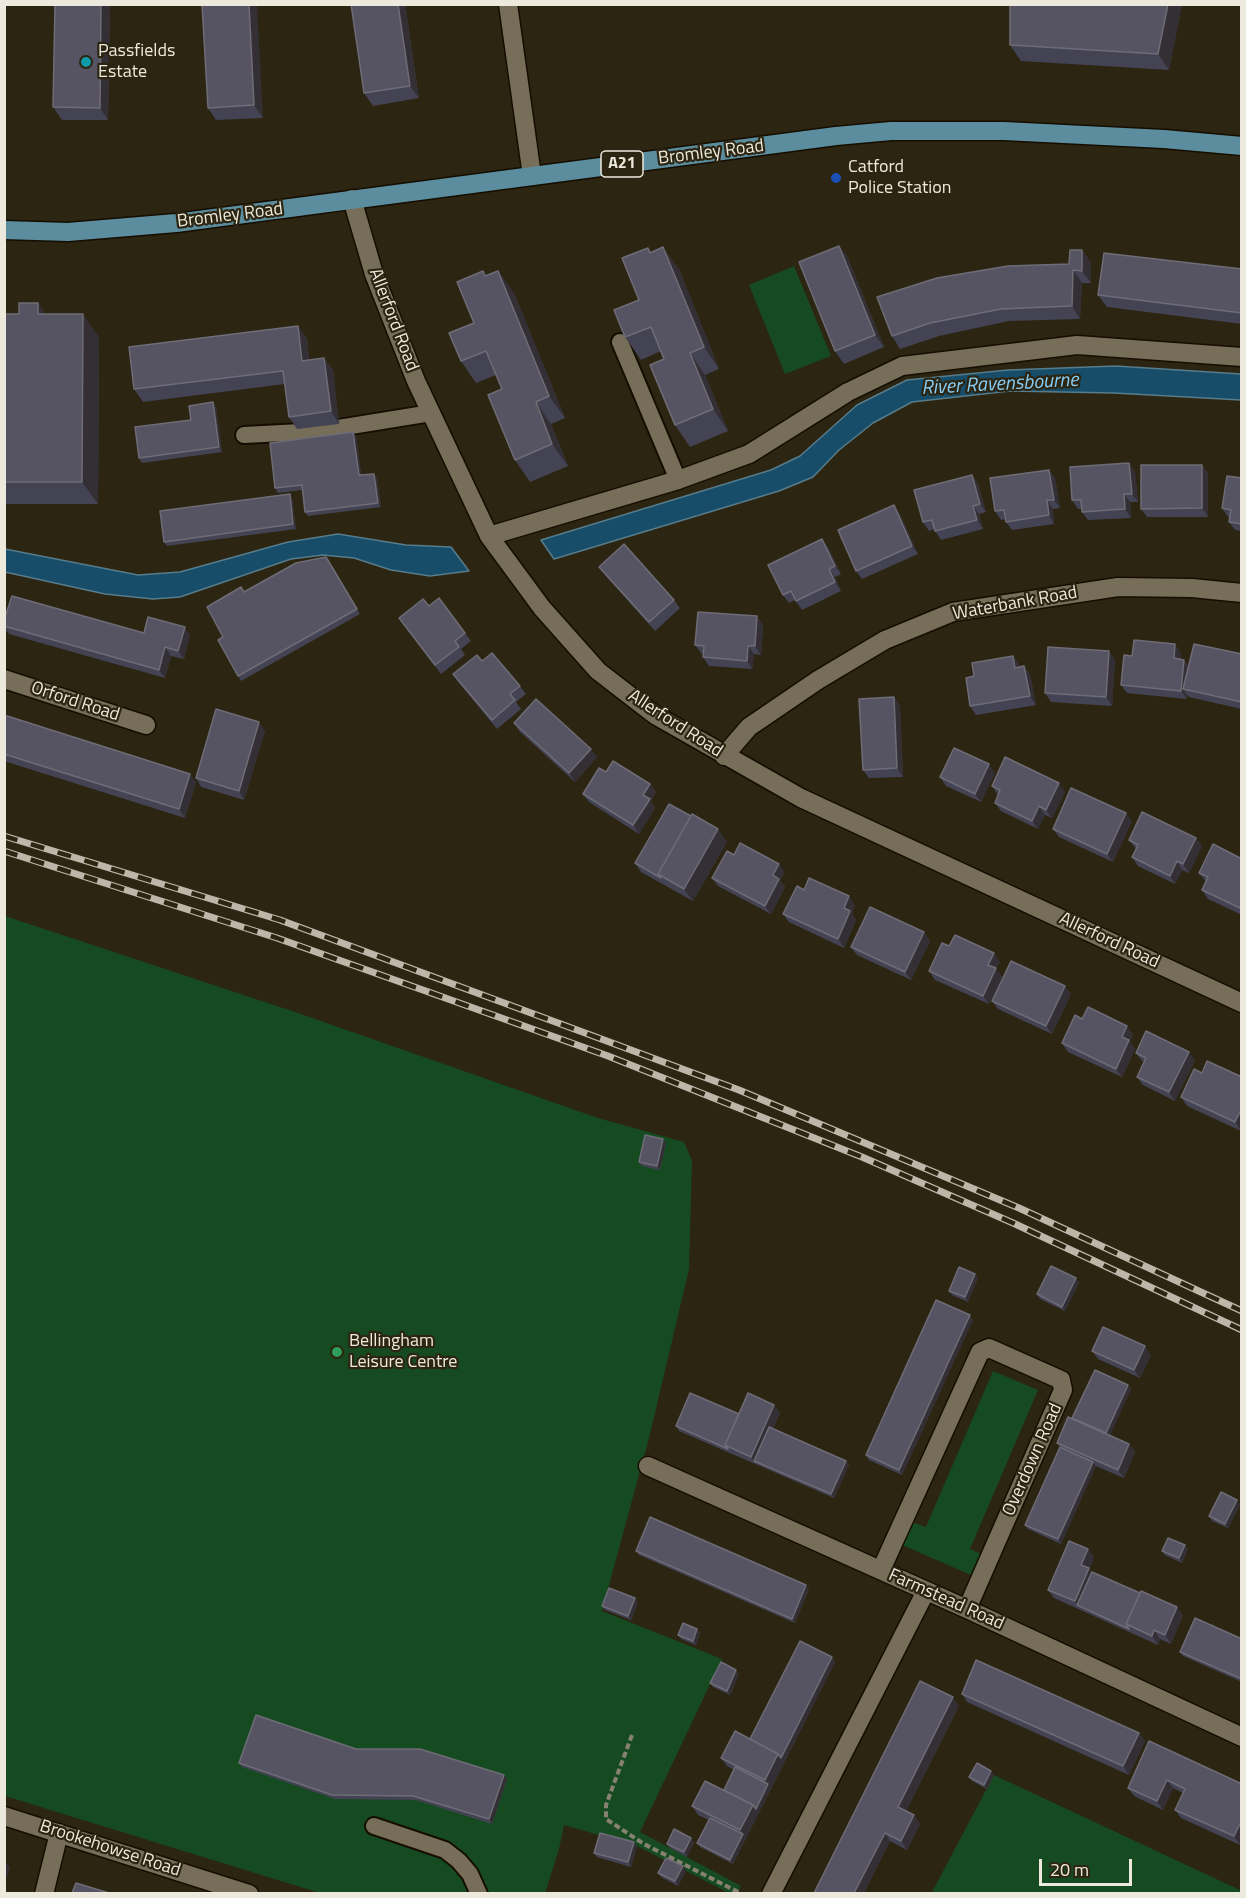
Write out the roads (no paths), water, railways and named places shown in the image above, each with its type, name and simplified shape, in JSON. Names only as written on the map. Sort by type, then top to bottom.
[{"type":"main road","name":"Bromley Road","points":[[4,230],[68,232],[121,228],[245,214],[836,136],[891,131],[1004,131],[1164,139],[1242,146]]},
{"type":"street","points":[[508,4],[532,176]]},
{"type":"street","name":"Allerford Road","points":[[352,199],[374,274],[416,381],[489,536],[542,608],[598,671],[655,715],[801,798],[1242,1003]]},
{"type":"street","points":[[489,536],[678,480],[749,454],[848,392],[902,366],[1077,345],[1242,357]]},
{"type":"street","name":"Waterbank Road","points":[[724,756],[749,727],[818,680],[885,640],[953,612],[1118,587],[1192,588],[1242,593]]},
{"type":"street","name":"Orford Road","points":[[4,679],[146,725]]},
{"type":"street","name":"Overdown Road","points":[[880,1570],[980,1352],[989,1348],[1060,1380],[1063,1390],[967,1609]]},
{"type":"street","name":"Farmstead Road","points":[[648,1466],[967,1609],[1242,1737]]},
{"type":"street","points":[[771,1893],[926,1591]]},
{"type":"street","name":"Brookehowse Road","points":[[4,1816],[249,1893]]},
{"type":"street","points":[[44,1893],[59,1833]]},
{"type":"lane","points":[[620,342],[678,480]]},
{"type":"lane","points":[[244,435],[320,431],[431,413]]},
{"type":"lane","points":[[374,1826],[445,1850],[470,1874],[479,1893]]},
{"type":"water","name":"River Ravensbourne","points":[[1116,366],[1241,374],[1241,400],[1114,393],[1010,391],[912,402],[873,423],[839,450],[813,477],[779,491],[554,559],[541,540],[771,470],[800,456],[857,405],[907,380],[1008,370]]},
{"type":"water","points":[[338,534],[406,545],[451,547],[469,571],[430,576],[391,570],[354,558],[323,555],[291,559],[180,597],[153,599],[105,594],[5,572],[5,549],[138,575],[180,572],[288,542]]},
{"type":"railway","points":[[4,836],[280,920],[739,1090],[1019,1208],[1242,1311]]},
{"type":"railway","points":[[4,851],[277,938],[608,1056],[862,1157],[1013,1223],[1242,1330]]},
{"type":"place","name":"Passfields Estate","points":[[86,62]]},
{"type":"place","name":"Catford Police Station","points":[[836,178]]},
{"type":"place","name":"Bellingham Leisure Centre","points":[[337,1352]]}]
